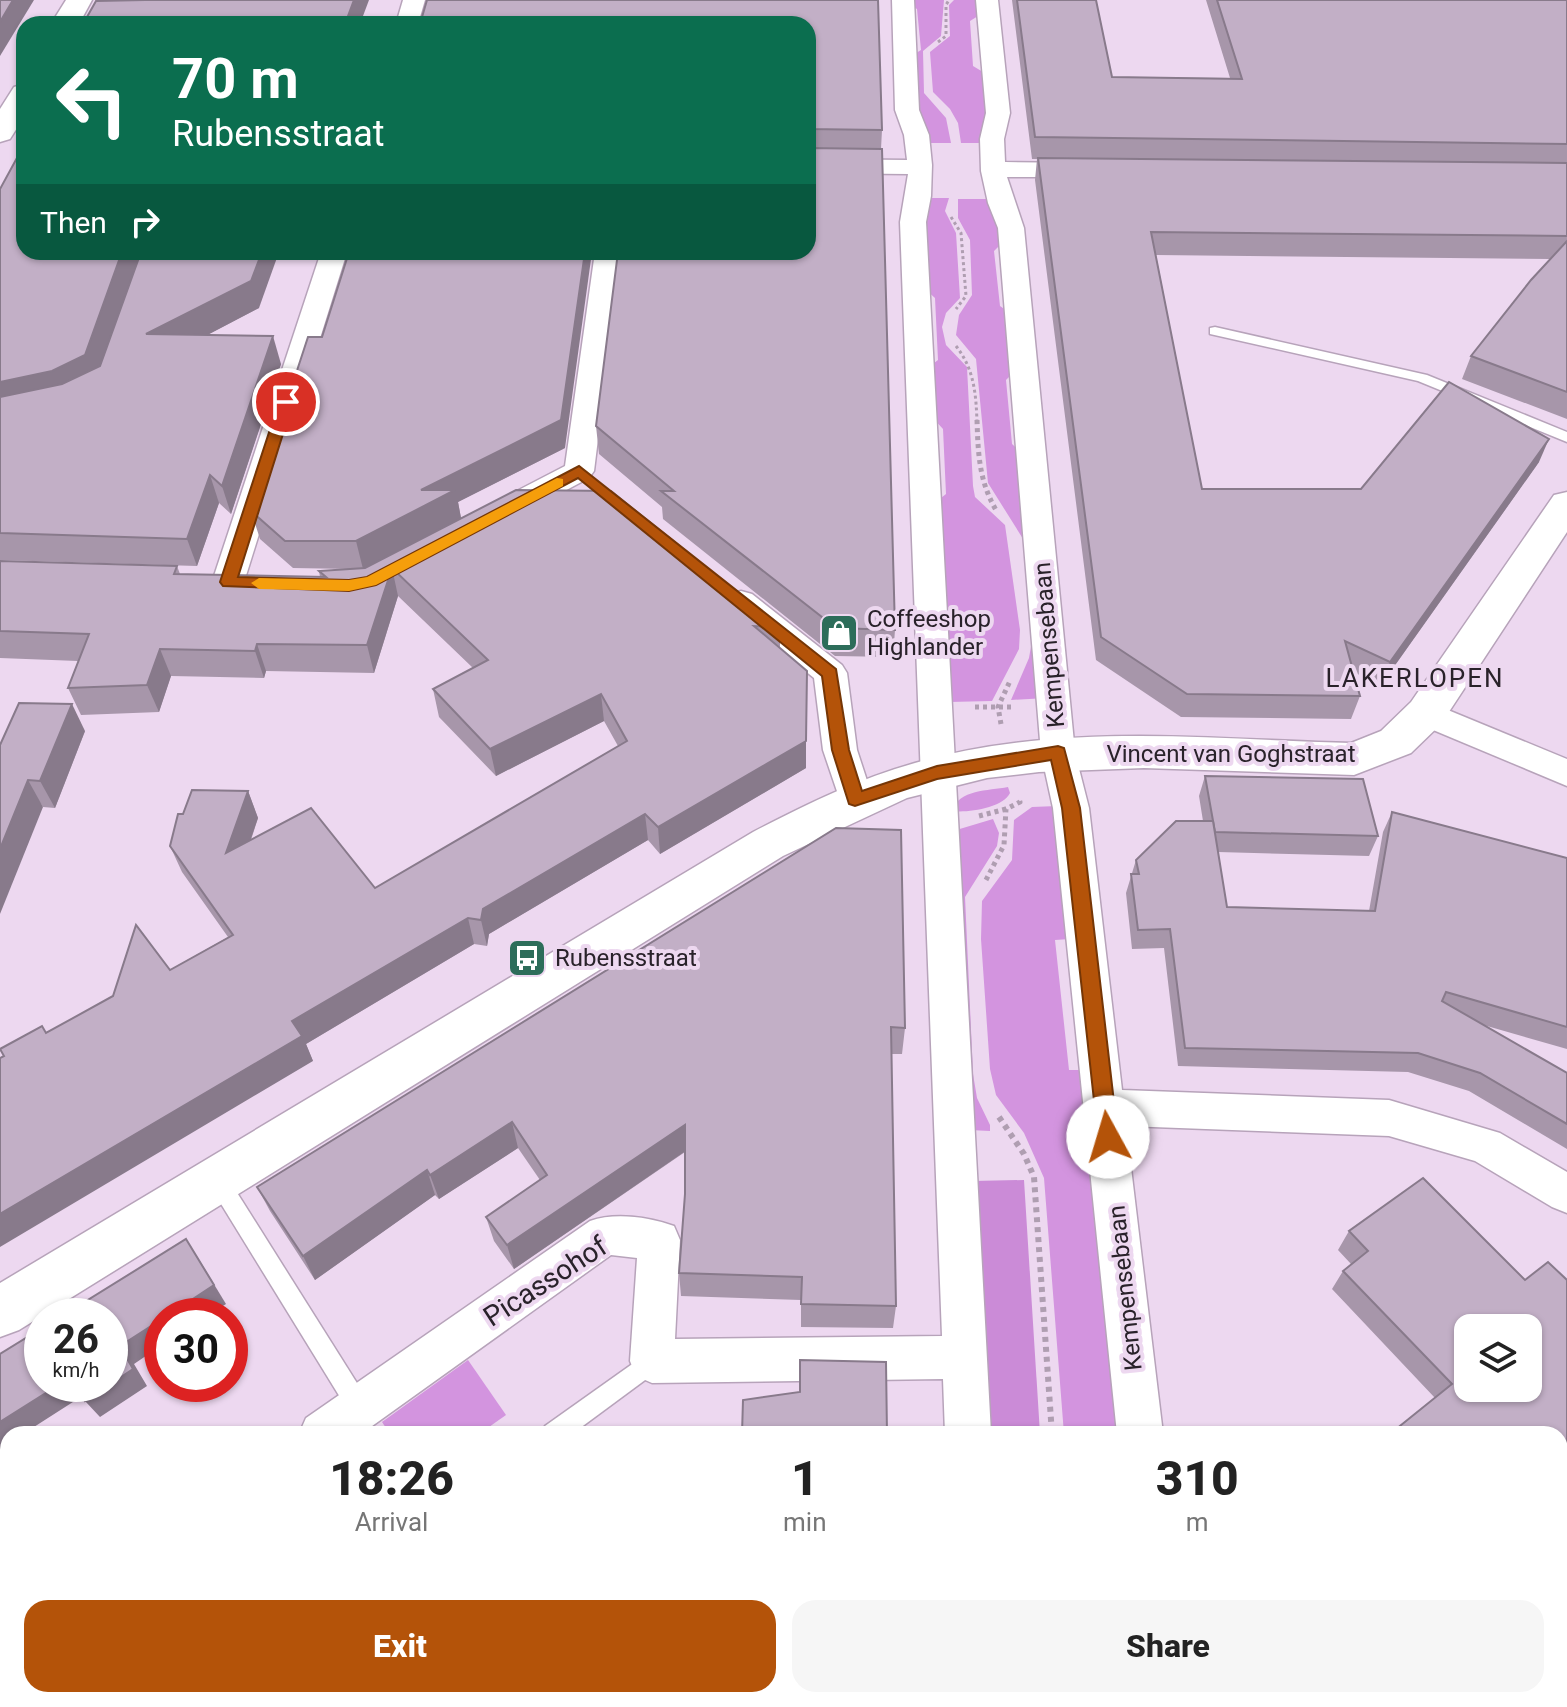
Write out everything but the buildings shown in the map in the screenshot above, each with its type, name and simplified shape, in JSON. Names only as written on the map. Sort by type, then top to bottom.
[{"type":"street","points":[[903,0],[907,110],[913,120],[920,203],[913,222],[968,1426]]},
{"type":"street","name":"Kempensebaan","points":[[987,0],[998,113],[992,124],[995,169],[1000,208],[1011,228],[1058,753],[1071,808],[1139,1426]]},
{"type":"street","points":[[0,133],[16,106]]},
{"type":"street","points":[[816,166],[918,167]]},
{"type":"street","points":[[995,169],[1101,170]]},
{"type":"street","points":[[228,582],[331,260]]},
{"type":"street","points":[[468,530],[591,481],[607,260]]},
{"type":"street","name":"Vincent van Goghstraat","points":[[1058,753],[1354,759],[1396,742],[1426,713],[1567,504]]},
{"type":"street","points":[[722,586],[830,673],[840,750],[855,799]]},
{"type":"street","points":[[1426,713],[1567,773]]},
{"type":"street","points":[[0,1312],[768,844],[855,799],[937,773],[1058,753]]},
{"type":"street","points":[[1105,1107],[1389,1118],[1486,1146],[1567,1194]]},
{"type":"street","name":"Picassohof","points":[[359,1407],[605,1235],[659,1240],[652,1361]]},
{"type":"street","points":[[652,1361],[965,1357]]},
{"type":"street","points":[[333,1426],[359,1407]]},
{"type":"lane","points":[[1215,331],[1422,378],[1567,437]]},
{"type":"lane","points":[[216,1178],[359,1407]]},
{"type":"lane","points":[[564,1426],[652,1361]]},
{"type":"path","points":[[934,707],[1054,707]]},
{"type":"shaded area","points":[[910,0],[944,0],[941,36],[923,51],[924,93],[946,118],[951,143],[925,143],[917,113],[913,55],[921,50],[917,9],[910,5]]},
{"type":"shaded area","points":[[954,0],[977,0],[978,16],[970,21],[973,66],[983,72],[989,114],[983,122],[983,143],[961,143],[958,123],[950,109],[933,92],[930,52],[950,36],[949,5]]},
{"type":"shaded area","points":[[928,198],[949,198],[945,211],[956,233],[960,298],[946,313],[942,327],[946,345],[967,367],[975,497],[1005,525],[1020,630],[1019,649],[992,701],[949,702],[936,502],[946,494],[943,429],[932,417],[929,367],[938,360],[935,298],[926,290],[923,219]]},
{"type":"shaded area","points":[[958,199],[988,199],[1000,238],[1001,244],[994,251],[1000,306],[1010,313],[1014,372],[1006,380],[1012,444],[1023,454],[1047,698],[1011,700],[1029,658],[1033,635],[1025,542],[988,483],[976,359],[956,335],[959,315],[972,295],[970,240],[958,218]]},
{"type":"shaded area","points":[[1008,787],[1010,793],[993,806],[952,811],[968,795]]},
{"type":"shaded area","points":[[1057,806],[1070,939],[1055,940],[1069,1070],[1083,1070],[1118,1426],[1063,1426],[1044,1178],[1024,1133],[996,1095],[990,1069],[981,939],[982,901],[1012,860],[1014,820],[1032,807]]},
{"type":"shaded area","points":[[993,819],[999,833],[997,846],[965,897],[973,1074],[977,1098],[990,1131],[969,1130],[953,831]]},
{"type":"shaded area","points":[[1024,1180],[1039,1426],[984,1426],[972,1181]]},
{"type":"shaded area","points":[[468,1360],[506,1415],[490,1426],[385,1426],[382,1422]]},
{"type":"slow traffic","points":[[259,583],[349,585],[371,582],[557,483]]},
{"type":"place","name":"Coffeeshop Highlander","points":[[839,633]]},
{"type":"place","name":"Rubensstraat","points":[[527,958]]},
{"type":"district","name":"LAKERLOPEN","points":[[1415,678]]},
{"type":"route","points":[[286,402],[228,582],[349,585],[371,582],[579,471],[830,673],[840,750],[855,799],[937,773],[1058,753],[1071,808],[1108,1137]]}]
